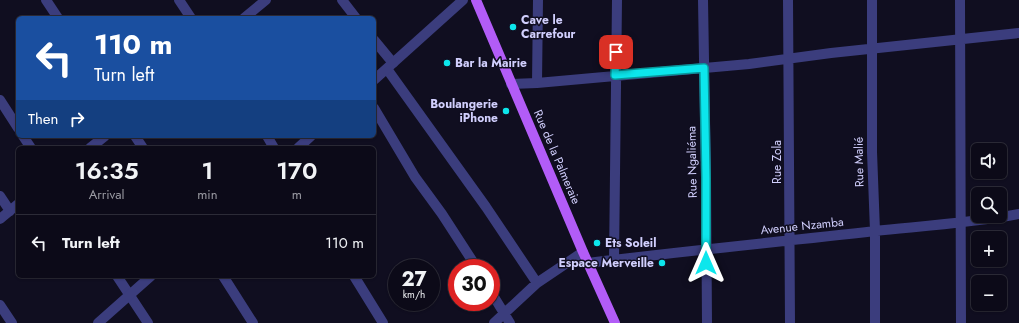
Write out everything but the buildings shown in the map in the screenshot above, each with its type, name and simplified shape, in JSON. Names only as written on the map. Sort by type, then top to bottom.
[{"type":"main road","name":"Rue de la Palmeraie","points":[[476,0],[583,252],[615,323]]},
{"type":"street","points":[[46,0],[57,16]]},
{"type":"street","points":[[179,0],[190,16]]},
{"type":"street","points":[[246,16],[266,0]]},
{"type":"street","points":[[342,0],[354,16]]},
{"type":"street","points":[[376,78],[463,0]]},
{"type":"street","points":[[537,83],[538,0]]},
{"type":"street","points":[[614,260],[617,0]]},
{"type":"street","name":"Rue Ngaliéma","points":[[703,0],[707,323]]},
{"type":"street","name":"Rue Zola","points":[[788,0],[790,323]]},
{"type":"street","name":"Rue Malié","points":[[872,0],[872,152],[875,231],[875,323]]},
{"type":"street","points":[[960,0],[961,323]]},
{"type":"street","points":[[511,84],[749,64],[789,58],[1019,33]]},
{"type":"street","points":[[376,43],[537,283]]},
{"type":"street","points":[[0,100],[16,125]]},
{"type":"street","points":[[376,111],[415,177],[446,220],[471,259]]},
{"type":"street","points":[[92,146],[102,138]]},
{"type":"street","points":[[300,146],[309,138]]},
{"type":"street","points":[[0,196],[10,211]]},
{"type":"street","points":[[0,219],[16,206]]},
{"type":"street","name":"Avenue Nzamba","points":[[588,263],[706,248],[790,241],[1019,214]]},
{"type":"street","points":[[494,323],[507,319],[537,283],[583,252]]},
{"type":"street","points":[[118,278],[148,323]]},
{"type":"street","points":[[98,323],[149,278]]},
{"type":"street","points":[[224,278],[253,323]]},
{"type":"street","points":[[355,278],[383,323]]},
{"type":"street","points":[[0,305],[12,323]]},
{"type":"street","points":[[500,307],[507,319]]},
{"type":"place","name":"Cave le Carrefour","points":[[513,27]]},
{"type":"place","name":"Bar la Mairie","points":[[447,63]]},
{"type":"place","name":"Boulangerie iPhone","points":[[506,111]]},
{"type":"place","name":"Ets Soleil","points":[[597,243]]},
{"type":"place","name":"Espace Merveille","points":[[662,263]]},
{"type":"route","points":[[616,52],[615,75],[704,68],[706,263]]}]
